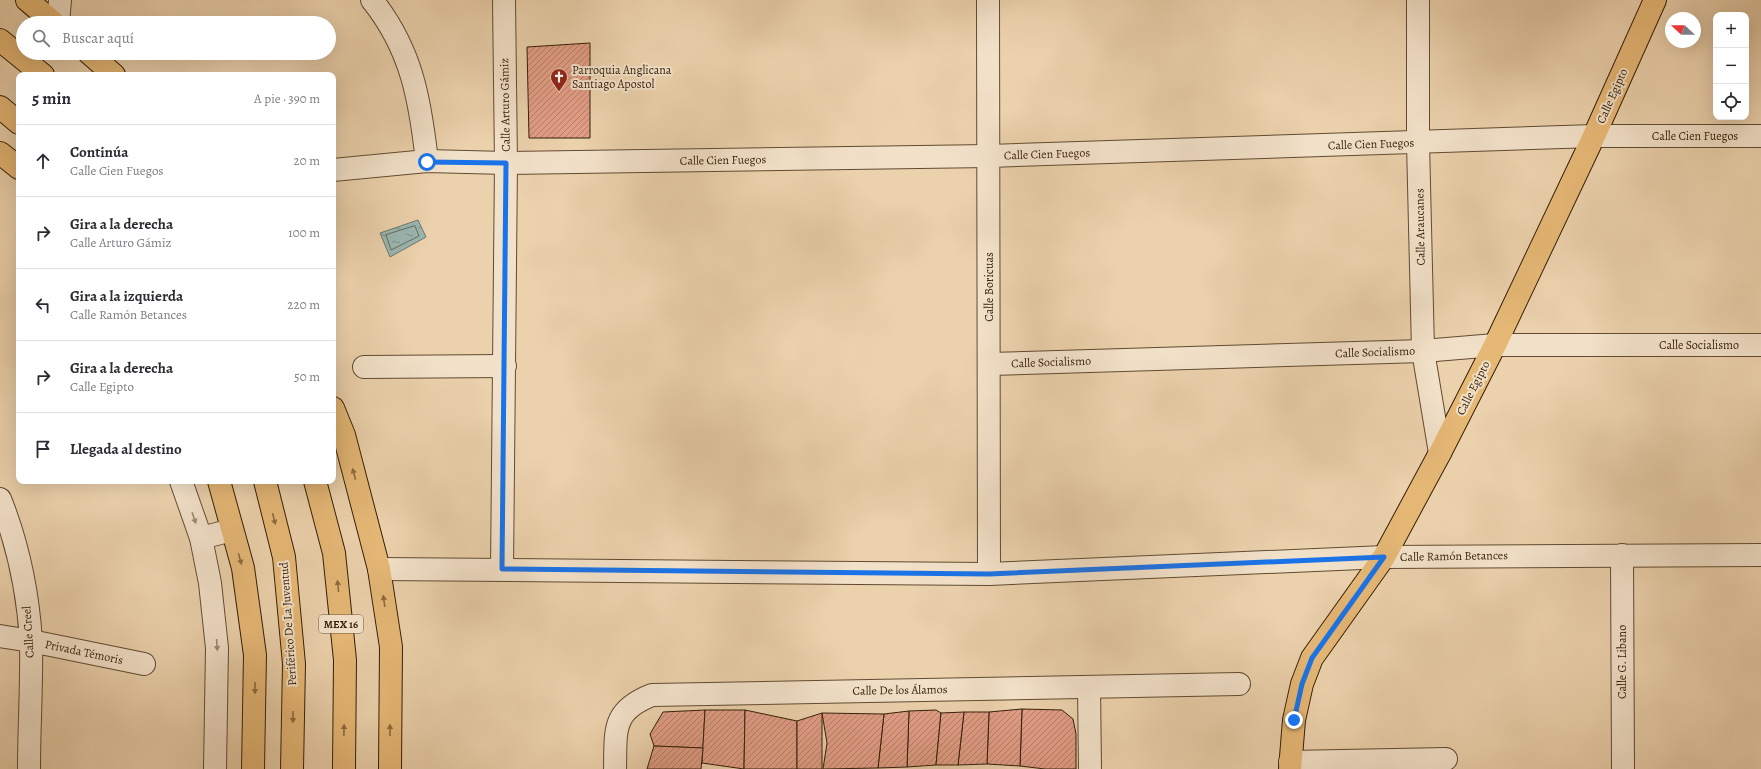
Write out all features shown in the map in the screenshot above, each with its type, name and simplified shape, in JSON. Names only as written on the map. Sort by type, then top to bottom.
[{"type":"main road","points":[[27,0],[46,16]]},
{"type":"main road","name":"Calle Egipto","points":[[1290,765],[1294,720],[1300,691],[1312,658],[1384,557],[1440,453],[1495,344],[1594,136],[1655,0]]},
{"type":"main road","points":[[0,40],[16,53]]},
{"type":"main road","points":[[25,60],[39,72]]},
{"type":"main road","points":[[97,60],[111,72]]},
{"type":"main road","points":[[0,107],[16,120]]},
{"type":"main road","points":[[0,153],[16,166]]},
{"type":"main road","points":[[336,415],[344,435],[379,569],[391,647],[390,769]]},
{"type":"main road","points":[[220,484],[242,568],[255,655],[254,769]]},
{"type":"main road","name":"Periférico De La Juventud","points":[[266,484],[284,557],[287,587],[294,664],[292,769]]},
{"type":"main road","name":"MEX 16","points":[[316,484],[334,554],[345,660],[344,769]]},
{"type":"street","points":[[59,16],[60,0]]},
{"type":"street","points":[[372,0],[383,14],[407,58],[420,104],[427,162]]},
{"type":"street","name":"Calle Arturo Gámiz","points":[[502,569],[506,163],[504,0]]},
{"type":"street","name":"Calle Boricuas","points":[[988,0],[989,574]]},
{"type":"street","name":"Calle Araucanes","points":[[1418,0],[1418,143],[1423,351],[1440,453]]},
{"type":"street","name":"Calle Cien Fuegos","points":[[336,170],[427,162],[506,163],[989,156],[1594,136],[1761,136]]},
{"type":"street","name":"Calle Socialismo","points":[[989,364],[1423,351],[1495,344],[1761,345]]},
{"type":"street","points":[[364,367],[505,366]]},
{"type":"street","points":[[182,484],[201,538],[210,583],[217,648],[215,769]]},
{"type":"street","name":"Calle Creel","points":[[0,499],[10,524],[22,572],[30,641],[29,769]]},
{"type":"street","points":[[201,538],[232,530]]},
{"type":"street","name":"Calle Ramón Betances","points":[[379,569],[989,574],[1384,557],[1761,554]]},
{"type":"street","name":"Calle G. Libano","points":[[1622,555],[1623,769]]},
{"type":"street","name":"Privada Témoris","points":[[0,636],[144,664]]},
{"type":"street","name":"Calle De los Álamos","points":[[615,769],[616,729],[625,711],[637,701],[652,695],[1239,684]]},
{"type":"street","points":[[1090,687],[1090,769]]},
{"type":"street","points":[[1290,765],[1446,759]]},
{"type":"water","points":[[418,220],[426,237],[390,257],[380,233]]},
{"type":"building","name":"Parroquia Anglicana Santiago Apostol","points":[[590,43],[590,138],[529,138],[527,47]]},
{"type":"building","points":[[1022,709],[1062,710],[1073,719],[1076,734],[1076,769],[1045,769],[1020,766]]},
{"type":"building","points":[[1022,709],[1020,766],[987,764],[989,712]]},
{"type":"building","points":[[705,710],[703,748],[654,746],[650,734],[663,712]]},
{"type":"building","points":[[705,710],[745,710],[744,769],[702,763]]},
{"type":"building","points":[[745,710],[797,721],[797,769],[744,769]]},
{"type":"building","points":[[936,710],[941,713],[936,765],[907,767],[909,711]]},
{"type":"building","points":[[909,711],[907,767],[878,768],[884,714]]},
{"type":"building","points":[[964,712],[989,712],[987,764],[958,765]]},
{"type":"building","points":[[964,712],[958,765],[936,765],[941,713]]},
{"type":"building","points":[[822,713],[884,714],[878,768],[823,769],[827,743]]},
{"type":"building","points":[[822,713],[822,769],[797,769],[797,721]]},
{"type":"building","points":[[654,746],[703,748],[701,769],[647,769]]},
{"type":"place","name":"Parroquia Anglicana Santiago Apostol","points":[[559,92]]},
{"type":"route","points":[[427,162],[506,163],[502,569],[989,574],[1384,557],[1312,658],[1302,684],[1294,720]]}]
